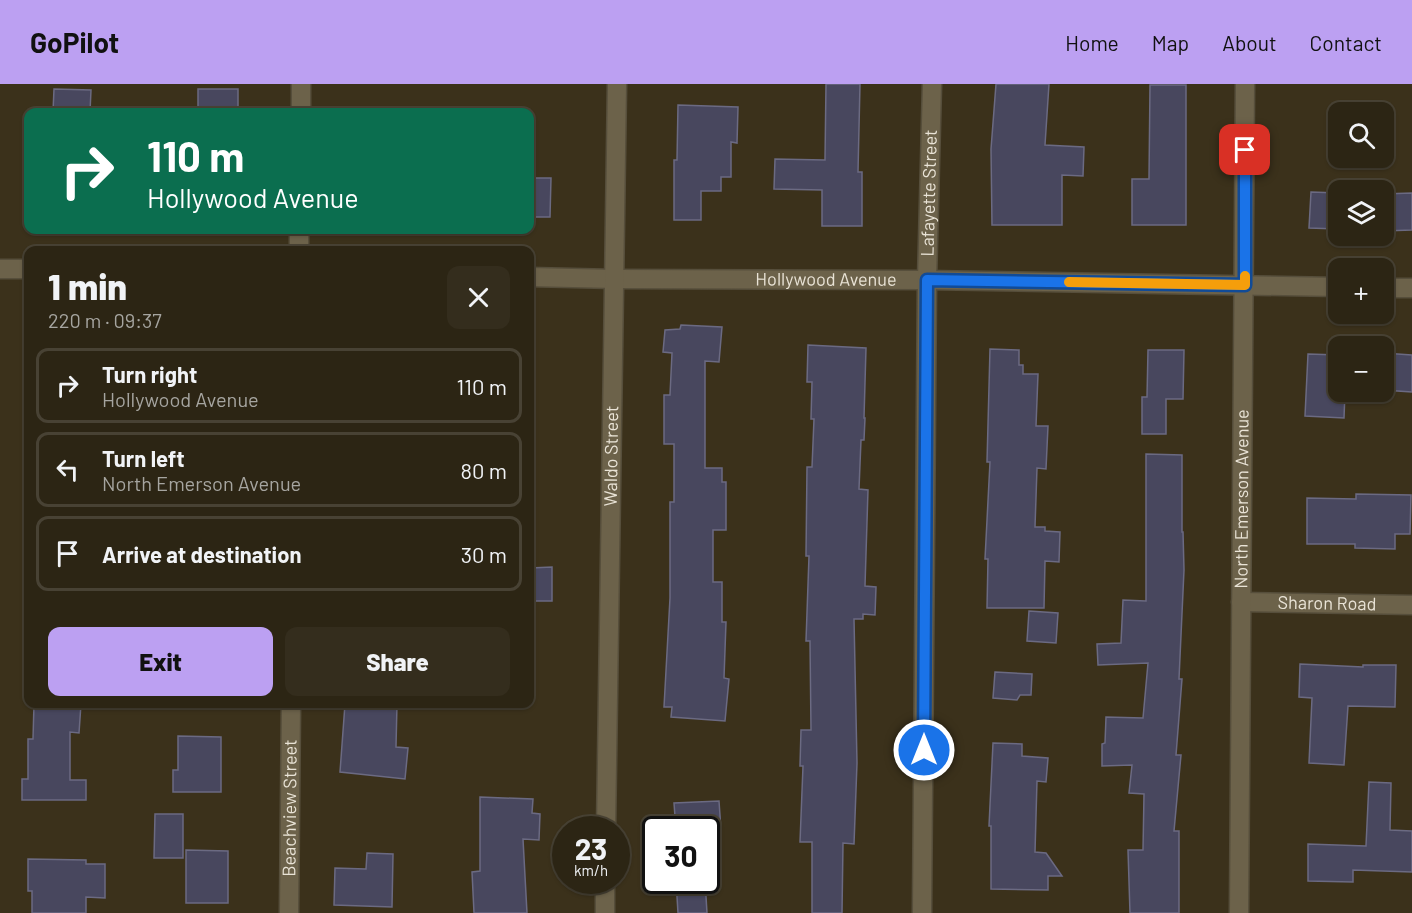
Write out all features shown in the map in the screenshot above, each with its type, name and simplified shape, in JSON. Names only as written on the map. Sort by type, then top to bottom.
[{"type":"street","points":[[301,84],[301,108]]},
{"type":"street","name":"Waldo Street","points":[[606,816],[617,84]]},
{"type":"street","name":"Lafayette Street","points":[[922,913],[927,280],[932,84]]},
{"type":"street","name":"North Emerson Avenue","points":[[1239,913],[1245,84]]},
{"type":"street","points":[[0,269],[24,269]]},
{"type":"street","name":"Hollywood Avenue","points":[[534,277],[927,280],[1328,287]]},
{"type":"street","points":[[1394,288],[1412,288]]},
{"type":"street","name":"Sharon Road","points":[[1241,602],[1412,605]]},
{"type":"street","name":"Beachview Street","points":[[288,913],[291,708]]},
{"type":"street","points":[[605,894],[605,913]]},
{"type":"building","points":[[826,84],[860,84],[858,172],[862,172],[862,226],[822,226],[822,190],[774,189],[775,159],[825,160]]},
{"type":"building","points":[[996,84],[1049,84],[1045,145],[1084,147],[1083,176],[1062,175],[1062,225],[992,225],[991,149]]},
{"type":"building","points":[[1150,85],[1186,85],[1186,225],[1132,225],[1132,179],[1149,179]]},
{"type":"building","points":[[54,89],[91,90],[90,108],[53,108]]},
{"type":"building","points":[[198,89],[238,89],[238,108],[198,108]]},
{"type":"building","points":[[678,105],[738,107],[737,143],[731,142],[731,177],[721,177],[721,191],[701,191],[701,220],[674,220],[674,160],[677,160]]},
{"type":"building","points":[[534,178],[551,178],[550,217],[534,217]]},
{"type":"building","points":[[1311,192],[1328,193],[1328,229],[1309,228]]},
{"type":"building","points":[[1412,193],[1412,230],[1394,231],[1394,194]]},
{"type":"building","points":[[681,325],[722,327],[719,362],[705,361],[705,468],[722,468],[722,482],[726,482],[726,530],[713,530],[713,582],[722,582],[722,622],[726,622],[724,678],[729,679],[725,721],[671,717],[672,707],[664,707],[670,598],[670,502],[674,502],[674,444],[664,444],[664,395],[670,395],[672,353],[663,352],[665,330],[680,329]]},
{"type":"building","points":[[808,345],[866,348],[864,440],[861,440],[859,489],[868,490],[865,586],[876,587],[875,615],[863,614],[863,619],[854,619],[857,763],[854,844],[843,843],[842,913],[812,913],[812,842],[800,842],[803,766],[800,766],[801,730],[811,730],[810,641],[806,641],[809,556],[806,556],[807,467],[812,467],[814,419],[811,419],[812,382],[807,382]]},
{"type":"building","points":[[990,349],[1019,350],[1019,365],[1023,365],[1023,374],[1038,374],[1036,426],[1048,426],[1046,469],[1037,468],[1035,527],[1045,527],[1045,531],[1060,532],[1059,562],[1045,561],[1044,608],[987,608],[988,559],[985,559],[990,462],[987,462]]},
{"type":"building","points":[[1148,350],[1184,350],[1183,399],[1166,399],[1166,434],[1142,434],[1142,397],[1147,397]]},
{"type":"building","points":[[1308,354],[1328,355],[1328,402],[1345,402],[1344,418],[1305,416]]},
{"type":"building","points":[[1394,354],[1412,355],[1412,392],[1394,391]]},
{"type":"building","points":[[1146,454],[1182,455],[1184,570],[1179,679],[1182,679],[1176,755],[1181,755],[1174,831],[1179,831],[1179,913],[1130,913],[1128,850],[1143,850],[1144,794],[1129,793],[1132,765],[1102,766],[1106,717],[1143,718],[1148,663],[1098,665],[1097,644],[1121,643],[1123,600],[1146,601]]},
{"type":"building","points":[[1356,494],[1411,495],[1410,534],[1395,534],[1395,549],[1355,548],[1355,544],[1307,544],[1307,498],[1356,499]]},
{"type":"building","points":[[552,567],[552,601],[534,601],[534,568]]},
{"type":"building","points":[[1029,611],[1058,613],[1056,643],[1027,641]]},
{"type":"building","points":[[1300,664],[1363,667],[1363,665],[1396,665],[1395,707],[1348,706],[1344,765],[1309,763],[1312,698],[1299,697]]},
{"type":"building","points":[[995,672],[1032,674],[1031,695],[1020,695],[1017,700],[993,698]]},
{"type":"building","points":[[34,708],[81,708],[79,733],[70,732],[70,780],[86,780],[86,800],[22,800],[22,779],[28,779],[28,739],[33,739]]},
{"type":"building","points":[[345,708],[397,708],[396,747],[408,748],[405,779],[340,772]]},
{"type":"building","points":[[178,736],[221,737],[221,792],[173,792],[173,770],[178,770]]},
{"type":"building","points":[[993,743],[1022,744],[1022,756],[1048,758],[1046,782],[1037,781],[1035,852],[1046,853],[1062,876],[1048,876],[1048,890],[991,889],[991,826],[989,826]]},
{"type":"building","points":[[1369,782],[1391,783],[1390,830],[1412,831],[1412,872],[1353,870],[1353,882],[1308,881],[1308,844],[1366,846]]},
{"type":"building","points":[[480,797],[533,799],[532,813],[540,814],[539,840],[523,839],[527,913],[474,913],[472,872],[480,871]]},
{"type":"building","points":[[719,801],[721,830],[720,816],[675,816],[674,803]]},
{"type":"building","points":[[155,814],[183,814],[183,858],[154,858]]},
{"type":"building","points":[[186,850],[228,851],[228,903],[186,903]]},
{"type":"building","points":[[367,853],[393,854],[392,907],[334,905],[335,868],[366,869]]},
{"type":"building","points":[[28,859],[86,860],[86,864],[105,864],[105,898],[86,897],[86,913],[32,913],[32,891],[28,891]]},
{"type":"building","points":[[677,894],[706,894],[707,913],[678,913]]},
{"type":"slow traffic","points":[[1069,282],[1245,285],[1245,276]]},
{"type":"route","points":[[924,750],[927,280],[1245,285],[1245,150]]}]
